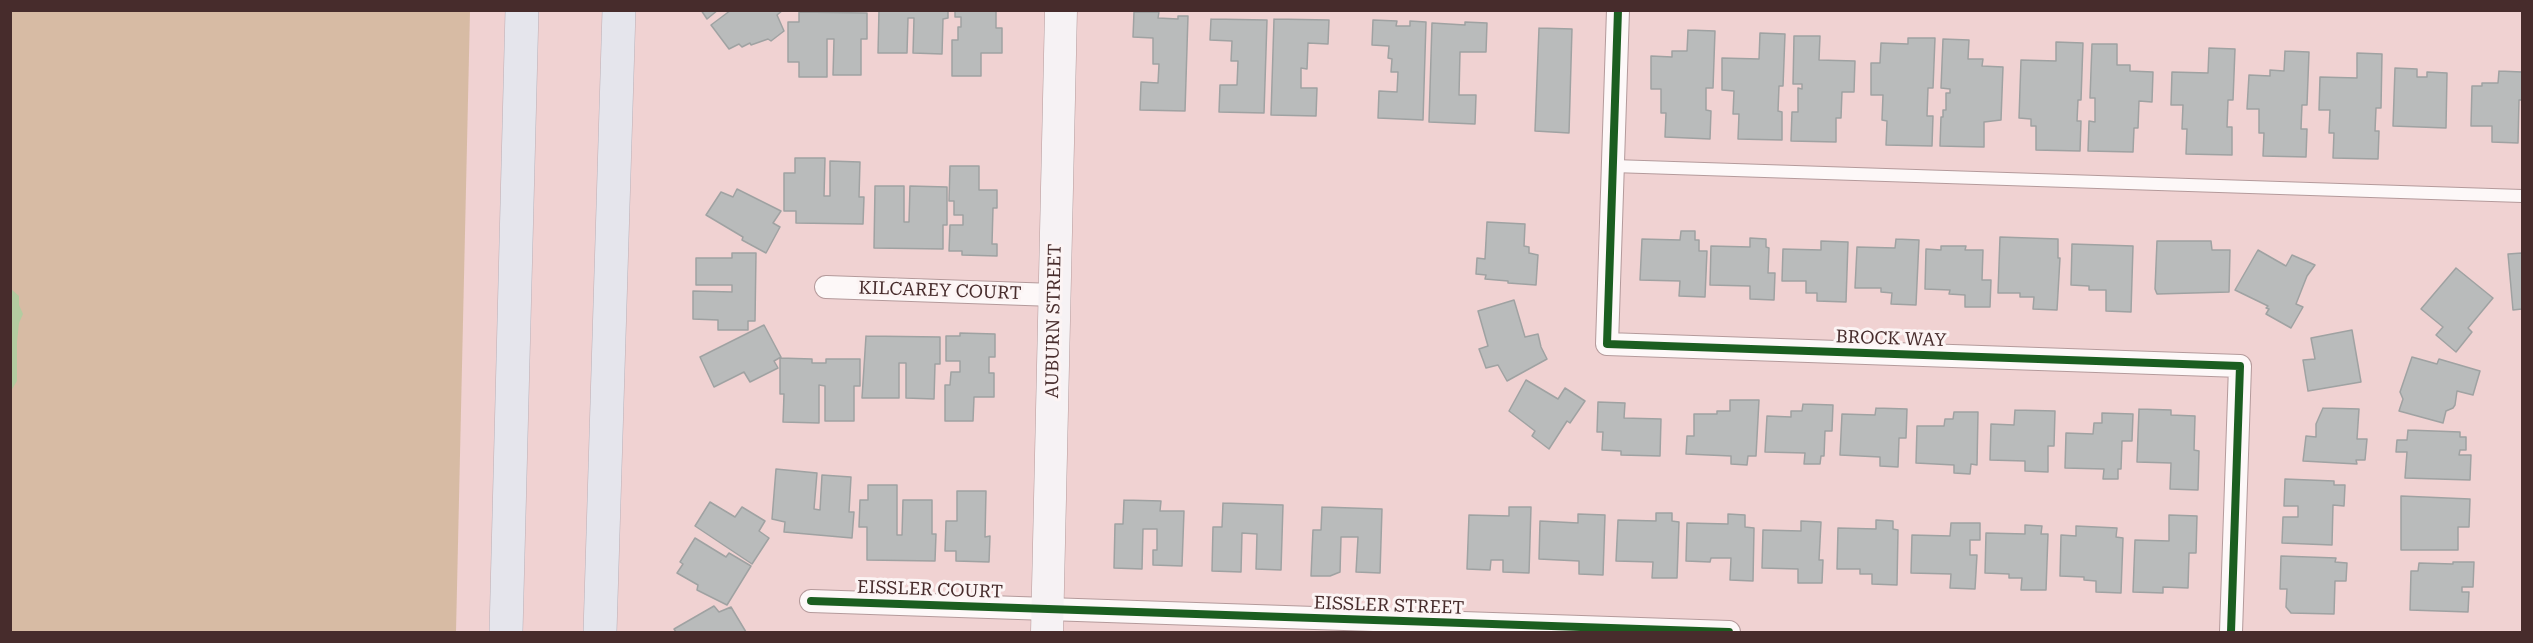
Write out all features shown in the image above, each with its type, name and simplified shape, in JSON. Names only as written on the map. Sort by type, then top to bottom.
[{"type":"highway","points":[[506,633],[522,10]]},
{"type":"highway","points":[[600,633],[619,10]]},
{"type":"main road","name":"AUBURN STREET","points":[[1047,621],[1061,10]]},
{"type":"street","name":"BROCK WAY","points":[[1618,10],[1607,344],[2240,366],[2231,633]]},
{"type":"street","name":"KILCAREY COURT","points":[[826,287],[1054,295]]},
{"type":"street","name":"EISSLER COURT","points":[[812,601],[1047,621]]},
{"type":"street","name":"EISSLER STREET","points":[[1047,621],[1729,633]]},
{"type":"lane","points":[[1613,166],[2523,196]]},
{"type":"shaded area","points":[[10,11],[470,11],[456,632],[11,632]]},
{"type":"shaded area","points":[[11,289],[19,296],[19,305],[23,314],[19,323],[17,342],[17,381],[11,391]]},
{"type":"building","points":[[701,10],[718,10],[707,19]]},
{"type":"building","points":[[731,10],[783,10],[777,15],[784,31],[771,41],[768,39],[742,47],[739,44],[729,49],[711,25]]},
{"type":"building","points":[[879,10],[948,10],[948,18],[943,19],[942,54],[913,53],[914,18],[908,18],[907,53],[878,53]]},
{"type":"building","points":[[955,10],[996,10],[996,28],[1002,28],[1002,53],[981,53],[981,76],[952,76],[952,40],[958,40],[958,27],[961,27],[961,17],[955,17]]},
{"type":"building","points":[[799,12],[867,13],[867,39],[861,39],[861,75],[833,75],[834,39],[827,39],[827,77],[799,77],[799,62],[788,62],[788,22],[799,22]]},
{"type":"building","points":[[1134,12],[1159,12],[1158,18],[1178,19],[1178,16],[1188,16],[1185,111],[1140,110],[1141,82],[1158,83],[1159,64],[1153,64],[1153,38],[1133,37]]},
{"type":"building","points":[[1211,19],[1267,20],[1264,113],[1219,112],[1220,85],[1237,85],[1238,61],[1231,61],[1232,41],[1210,40]]},
{"type":"building","points":[[1274,19],[1329,20],[1328,44],[1308,43],[1307,69],[1301,68],[1301,88],[1317,88],[1316,116],[1271,115]]},
{"type":"building","points":[[1373,20],[1397,21],[1396,26],[1410,26],[1410,21],[1426,22],[1423,120],[1378,118],[1379,91],[1397,92],[1398,72],[1391,72],[1392,59],[1388,58],[1389,46],[1372,45]]},
{"type":"building","points":[[1465,22],[1487,23],[1486,52],[1460,52],[1459,95],[1476,95],[1475,124],[1429,122],[1432,23],[1465,25]]},
{"type":"building","points":[[1539,28],[1572,29],[1569,133],[1535,131]]},
{"type":"building","points":[[1688,30],[1715,31],[1713,88],[1706,88],[1706,110],[1711,111],[1710,139],[1665,137],[1666,113],[1661,113],[1661,89],[1651,89],[1651,56],[1672,57],[1672,51],[1687,51]]},
{"type":"building","points":[[1760,33],[1785,34],[1783,86],[1779,86],[1778,111],[1782,112],[1782,140],[1738,139],[1739,114],[1733,114],[1734,91],[1722,90],[1722,58],[1759,59]]},
{"type":"building","points":[[1794,36],[1820,36],[1819,60],[1855,61],[1854,92],[1842,92],[1841,118],[1836,118],[1836,142],[1791,141],[1792,112],[1798,112],[1798,88],[1802,89],[1802,84],[1793,84]]},
{"type":"building","points":[[1908,38],[1935,38],[1933,88],[1928,88],[1927,116],[1933,116],[1932,146],[1886,145],[1887,121],[1882,120],[1883,95],[1871,95],[1871,63],[1880,63],[1881,43],[1908,44]]},
{"type":"building","points":[[1943,39],[1969,40],[1968,59],[1983,59],[1982,66],[2003,67],[2001,120],[1984,122],[1984,147],[1940,146],[1941,117],[1943,117],[1943,110],[1946,110],[1946,93],[1950,93],[1950,89],[1941,88]]},
{"type":"building","points":[[2056,42],[2083,43],[2081,100],[2078,100],[2077,121],[2081,121],[2080,151],[2036,150],[2036,126],[2031,126],[2031,119],[2019,118],[2021,60],[2056,61]]},
{"type":"building","points":[[2092,44],[2117,44],[2117,65],[2130,65],[2130,71],[2153,72],[2152,102],[2139,101],[2138,128],[2134,128],[2133,152],[2088,151],[2089,121],[2095,122],[2095,98],[2090,98]]},
{"type":"building","points":[[2209,48],[2235,49],[2233,100],[2228,100],[2227,127],[2232,127],[2232,155],[2186,154],[2187,129],[2182,129],[2183,105],[2171,105],[2172,72],[2208,73]]},
{"type":"building","points":[[2285,51],[2309,52],[2307,105],[2302,105],[2301,129],[2307,129],[2306,157],[2263,156],[2264,133],[2259,133],[2259,109],[2247,109],[2249,75],[2270,76],[2270,70],[2284,71]]},
{"type":"building","points":[[2357,53],[2382,54],[2381,108],[2376,108],[2375,131],[2379,131],[2378,159],[2333,158],[2334,133],[2329,133],[2330,110],[2319,110],[2320,77],[2357,78]]},
{"type":"building","points":[[2395,68],[2417,69],[2417,77],[2427,77],[2427,72],[2447,73],[2446,128],[2393,126]]},
{"type":"building","points":[[2499,71],[2522,72],[2518,143],[2492,142],[2492,126],[2471,126],[2472,86],[2482,86],[2482,83],[2498,83]]},
{"type":"building","points":[[795,158],[825,158],[824,196],[830,196],[830,161],[860,162],[859,197],[864,197],[863,224],[796,223],[796,211],[784,211],[784,173],[795,173]]},
{"type":"building","points":[[950,166],[979,166],[979,190],[997,190],[997,208],[993,208],[992,244],[997,244],[997,256],[962,255],[962,251],[949,251],[950,225],[963,225],[963,215],[954,215],[954,201],[949,201]]},
{"type":"building","points":[[875,186],[904,186],[904,222],[909,222],[910,186],[947,187],[947,225],[943,225],[943,249],[874,248]]},
{"type":"building","points":[[737,189],[781,211],[773,223],[780,227],[766,253],[742,240],[743,237],[706,215],[721,192],[733,197]]},
{"type":"building","points":[[1487,222],[1525,224],[1524,246],[1529,247],[1529,253],[1538,255],[1536,285],[1485,279],[1486,275],[1476,274],[1477,258],[1485,259]]},
{"type":"building","points":[[1681,231],[1695,231],[1695,240],[1699,240],[1699,251],[1707,251],[1705,297],[1679,296],[1680,281],[1640,280],[1642,239],[1680,240]]},
{"type":"building","points":[[2000,237],[2058,239],[2058,258],[2060,258],[2057,310],[2033,309],[2034,297],[2020,297],[2020,293],[1998,293]]},
{"type":"building","points":[[1750,238],[1766,239],[1766,247],[1769,248],[1768,273],[1775,273],[1774,300],[1750,299],[1750,286],[1710,285],[1711,246],[1750,247]]},
{"type":"building","points":[[1896,239],[1919,240],[1916,305],[1891,304],[1892,293],[1881,292],[1881,288],[1855,288],[1857,247],[1895,248]]},
{"type":"building","points":[[1821,241],[1848,242],[1846,302],[1817,301],[1817,293],[1806,293],[1806,281],[1782,281],[1783,249],[1821,250]]},
{"type":"building","points":[[2157,241],[2211,241],[2212,250],[2230,250],[2229,292],[2157,294],[2155,289]]},
{"type":"building","points":[[2072,244],[2133,246],[2131,312],[2106,311],[2106,290],[2089,290],[2089,286],[2071,285]]},
{"type":"building","points":[[1941,246],[1966,246],[1965,250],[1983,250],[1982,280],[1991,280],[1990,307],[1965,307],[1965,295],[1949,294],[1950,290],[1925,289],[1926,249],[1941,250]]},
{"type":"building","points":[[2258,250],[2286,266],[2292,255],[2315,265],[2307,276],[2296,304],[2303,307],[2291,328],[2266,314],[2268,306],[2235,290]]},
{"type":"building","points":[[732,253],[756,253],[755,321],[748,321],[748,330],[718,330],[718,320],[693,319],[693,291],[732,292],[732,285],[696,285],[696,258],[732,258]]},
{"type":"building","points":[[2522,253],[2522,309],[2513,310],[2508,254]]},
{"type":"building","points":[[2456,268],[2493,298],[2468,328],[2472,332],[2456,352],[2436,335],[2443,327],[2421,309]]},
{"type":"building","points":[[1514,300],[1525,337],[1538,334],[1547,359],[1507,381],[1498,365],[1486,368],[1479,349],[1488,346],[1478,311]]},
{"type":"building","points":[[764,325],[781,357],[774,361],[778,368],[750,382],[744,372],[714,387],[700,357]]},
{"type":"building","points":[[2352,330],[2361,382],[2308,391],[2303,360],[2315,359],[2311,338]]},
{"type":"building","points":[[960,333],[995,334],[995,357],[989,357],[989,373],[994,373],[994,397],[974,397],[973,421],[945,421],[945,385],[950,385],[951,372],[960,372],[960,361],[946,361],[946,336],[960,336]]},
{"type":"building","points":[[866,336],[940,337],[940,364],[935,364],[934,399],[906,398],[906,363],[899,363],[899,398],[862,398]]},
{"type":"building","points":[[2412,357],[2437,364],[2439,359],[2480,371],[2473,395],[2457,391],[2455,405],[2446,411],[2443,423],[2399,411],[2403,399],[2400,392]]},
{"type":"building","points":[[780,358],[812,359],[812,363],[826,363],[826,359],[860,359],[860,386],[854,386],[854,421],[825,421],[825,386],[819,385],[819,423],[783,422],[784,394],[780,394]]},
{"type":"building","points":[[1526,380],[1558,399],[1565,388],[1585,401],[1570,423],[1567,421],[1549,449],[1532,436],[1535,431],[1509,411]]},
{"type":"building","points":[[1730,400],[1759,400],[1756,456],[1748,456],[1747,465],[1731,464],[1731,456],[1686,454],[1687,436],[1694,436],[1694,414],[1717,414],[1717,411],[1730,411]]},
{"type":"building","points":[[1598,402],[1625,403],[1624,418],[1661,419],[1660,456],[1621,455],[1621,451],[1602,450],[1603,432],[1597,432]]},
{"type":"building","points":[[1803,404],[1833,405],[1832,431],[1825,431],[1824,456],[1821,456],[1820,464],[1804,464],[1805,453],[1765,452],[1767,416],[1791,417],[1791,411],[1802,411]]},
{"type":"building","points":[[1876,408],[1907,409],[1906,438],[1899,438],[1898,467],[1880,466],[1880,457],[1840,455],[1842,414],[1875,415]]},
{"type":"building","points":[[2323,408],[2359,409],[2357,439],[2367,439],[2365,460],[2356,460],[2357,464],[2303,461],[2306,436],[2316,437],[2316,424]]},
{"type":"building","points":[[2139,409],[2171,410],[2171,415],[2195,416],[2194,450],[2199,451],[2198,490],[2170,489],[2171,463],[2137,462]]},
{"type":"building","points":[[2015,410],[2055,411],[2054,446],[2048,446],[2048,472],[2025,471],[2025,461],[1990,460],[1991,424],[2014,425]]},
{"type":"building","points":[[1954,412],[1978,412],[1977,465],[1971,464],[1970,474],[1954,473],[1954,465],[1916,463],[1917,426],[1944,426],[1945,419],[1953,419]]},
{"type":"building","points":[[2102,413],[2133,414],[2132,441],[2122,441],[2121,469],[2118,469],[2118,479],[2103,479],[2104,469],[2065,468],[2066,433],[2093,434],[2094,423],[2102,423]]},
{"type":"building","points":[[2408,430],[2460,432],[2460,437],[2466,437],[2466,450],[2460,450],[2459,455],[2471,455],[2470,480],[2405,478],[2407,452],[2396,452],[2397,440],[2407,440]]},
{"type":"building","points":[[776,469],[817,473],[814,509],[820,510],[822,475],[851,477],[849,512],[854,512],[852,538],[784,532],[785,522],[772,519]]},
{"type":"building","points":[[2285,479],[2334,481],[2334,485],[2345,485],[2344,506],[2333,505],[2332,545],[2282,543],[2283,517],[2298,517],[2298,506],[2284,506]]},
{"type":"building","points":[[868,485],[897,485],[897,535],[902,535],[903,500],[932,500],[932,534],[936,534],[935,561],[867,560],[867,527],[859,527],[860,500],[868,500]]},
{"type":"building","points":[[957,491],[986,491],[985,537],[990,536],[989,562],[956,561],[956,551],[945,551],[946,521],[957,521]]},
{"type":"building","points":[[2401,496],[2470,499],[2469,527],[2458,527],[2458,550],[2401,550]]},
{"type":"building","points":[[1124,500],[1161,501],[1160,511],[1184,511],[1182,566],[1153,565],[1153,550],[1157,550],[1157,529],[1143,529],[1142,569],[1114,568],[1115,524],[1123,524]]},
{"type":"building","points":[[710,502],[735,517],[742,507],[765,521],[759,531],[769,538],[752,564],[695,526]]},
{"type":"building","points":[[1223,503],[1283,505],[1281,570],[1256,569],[1257,534],[1242,533],[1241,572],[1212,571],[1213,527],[1222,527]]},
{"type":"building","points":[[1322,507],[1382,509],[1380,573],[1356,572],[1358,537],[1341,537],[1340,572],[1330,576],[1311,576],[1313,530],[1321,530]]},
{"type":"building","points":[[1509,507],[1531,507],[1529,573],[1503,572],[1503,560],[1491,560],[1490,570],[1467,569],[1469,515],[1509,516]]},
{"type":"building","points":[[1656,513],[1672,513],[1672,521],[1679,522],[1677,578],[1652,578],[1653,562],[1616,561],[1618,520],[1656,521]]},
{"type":"building","points":[[1578,514],[1605,515],[1603,575],[1579,574],[1579,561],[1539,559],[1540,521],[1578,523]]},
{"type":"building","points":[[1728,514],[1745,515],[1745,527],[1754,528],[1753,581],[1730,580],[1731,558],[1711,558],[1710,562],[1686,561],[1687,523],[1728,524]]},
{"type":"building","points":[[2169,515],[2197,516],[2196,553],[2189,553],[2188,588],[2163,587],[2163,593],[2133,592],[2135,540],[2169,541]]},
{"type":"building","points":[[1876,520],[1893,521],[1893,529],[1898,530],[1897,585],[1872,584],[1872,574],[1860,574],[1860,569],[1837,569],[1838,528],[1876,529]]},
{"type":"building","points":[[1801,521],[1821,522],[1819,560],[1823,560],[1822,583],[1798,583],[1798,569],[1762,568],[1763,530],[1801,531]]},
{"type":"building","points":[[1951,523],[1980,523],[1980,540],[1970,540],[1970,555],[1977,555],[1975,589],[1950,588],[1951,574],[1911,573],[1912,535],[1950,536]]},
{"type":"building","points":[[2025,525],[2042,526],[2041,534],[2048,534],[2046,590],[2021,590],[2022,578],[2009,578],[2009,574],[1985,573],[1986,533],[2025,534]]},
{"type":"building","points":[[2076,526],[2117,528],[2116,537],[2123,538],[2121,593],[2096,592],[2096,581],[2084,580],[2084,577],[2060,576],[2061,535],[2076,536]]},
{"type":"building","points":[[695,538],[726,557],[729,553],[751,566],[727,605],[697,590],[698,585],[677,573],[683,564],[680,562]]},
{"type":"building","points":[[2281,556],[2336,558],[2335,562],[2347,563],[2346,581],[2335,581],[2334,614],[2291,613],[2286,607],[2287,589],[2280,589]]},
{"type":"building","points":[[2453,562],[2474,562],[2473,587],[2462,587],[2462,592],[2469,592],[2468,612],[2410,610],[2411,571],[2418,571],[2419,563],[2453,564]]},
{"type":"building","points":[[714,606],[719,612],[731,607],[746,632],[676,632],[674,629]]},
{"type":"cycle path","points":[[1618,10],[1607,344],[2240,366],[2231,632]]},
{"type":"cycle path","points":[[811,601],[1729,632]]}]
